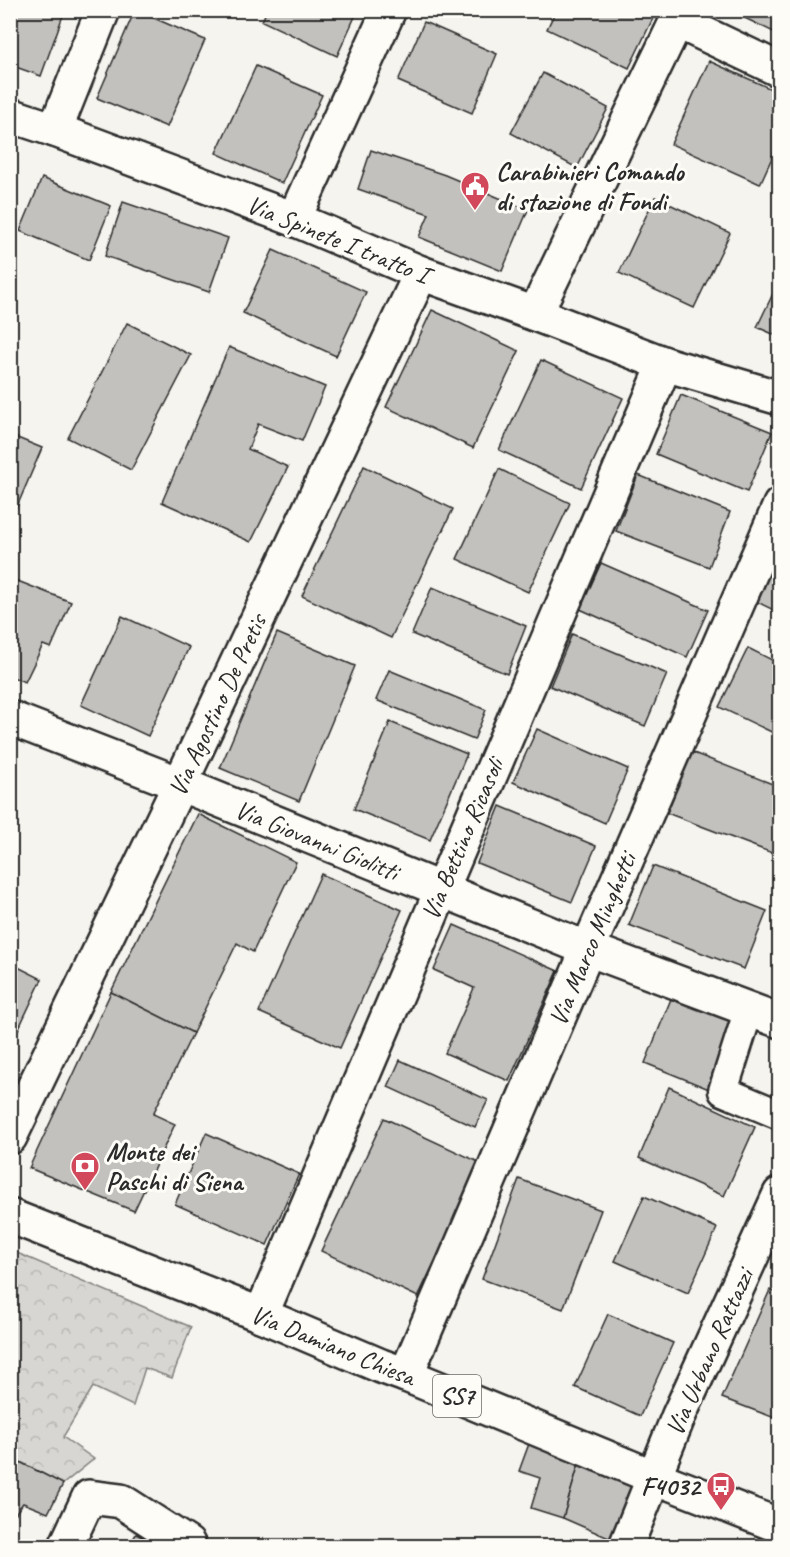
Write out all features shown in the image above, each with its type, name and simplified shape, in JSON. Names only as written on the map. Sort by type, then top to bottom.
[{"type":"street","points":[[55,130],[103,10]]},
{"type":"street","points":[[294,219],[389,10]]},
{"type":"street","points":[[535,314],[679,16],[780,70]]},
{"type":"street","name":"Via Spinete I tratto I","points":[[10,115],[294,219],[421,273],[665,364],[780,398]]},
{"type":"street","name":"Via Agostino De Pretis","points":[[10,1137],[180,784],[421,273]]},
{"type":"street","name":"Via Bettino Ricasoli","points":[[261,1315],[665,364]]},
{"type":"street","name":"Via Marco Minghetti","points":[[406,1375],[780,505]]},
{"type":"street","name":"Via Giovanni Giolitti","points":[[10,718],[180,784],[588,949],[780,1020]]},
{"type":"street","points":[[749,1009],[723,1090],[780,1114]]},
{"type":"street","name":"Via Urbano Rattazzi","points":[[626,1546],[684,1404],[780,1194]]},
{"type":"street","name":"Via Damiano Chiesa","points":[[10,1216],[261,1315],[654,1477]]},
{"type":"street","name":"SS7","points":[[654,1477],[780,1526]]},
{"type":"street","points":[[66,1546],[89,1497],[122,1501],[188,1544],[186,1546]]},
{"type":"green space","points":[[10,1250],[191,1327],[172,1378],[145,1368],[133,1406],[93,1387],[63,1437],[94,1459],[63,1484],[11,1457]]},
{"type":"building","points":[[10,10],[65,10],[41,76],[10,65]]},
{"type":"building","points":[[135,10],[205,40],[167,127],[97,98]]},
{"type":"building","points":[[267,10],[358,10],[337,56],[262,21]]},
{"type":"building","points":[[556,10],[657,10],[629,68],[547,29]]},
{"type":"building","points":[[728,10],[780,10],[780,35]]},
{"type":"building","points":[[424,22],[497,54],[472,113],[398,81]]},
{"type":"building","points":[[709,61],[780,93],[780,140],[760,184],[671,144]]},
{"type":"building","points":[[256,66],[322,95],[282,183],[216,153]]},
{"type":"building","points":[[543,73],[608,108],[577,168],[511,133]]},
{"type":"building","name":"Carabinieri Comando di stazione di Fondi","points":[[371,150],[445,175],[528,210],[502,271],[419,237],[429,214],[358,189]]},
{"type":"building","points":[[42,178],[111,206],[89,260],[20,231]]},
{"type":"building","points":[[655,197],[730,233],[694,308],[619,273]]},
{"type":"building","points":[[123,202],[228,238],[209,292],[105,256]]},
{"type":"building","points":[[273,250],[366,292],[336,356],[243,313]]},
{"type":"building","points":[[780,279],[780,337],[757,327]]},
{"type":"building","points":[[432,310],[519,351],[473,448],[386,407]]},
{"type":"building","points":[[127,323],[191,355],[131,470],[68,438]]},
{"type":"building","points":[[229,347],[325,387],[302,441],[258,424],[248,449],[288,467],[251,542],[162,502]]},
{"type":"building","points":[[541,360],[623,398],[581,488],[499,450]]},
{"type":"building","points":[[681,395],[772,432],[747,492],[656,454]]},
{"type":"building","points":[[10,435],[42,448],[10,523]]},
{"type":"building","points":[[364,466],[453,509],[391,638],[302,596]]},
{"type":"building","points":[[499,469],[570,503],[528,592],[457,559]]},
{"type":"building","points":[[638,475],[730,512],[709,567],[616,531]]},
{"type":"building","points":[[780,545],[780,613],[753,600]]},
{"type":"building","points":[[601,563],[708,610],[687,657],[580,609]]},
{"type":"building","points":[[10,578],[71,602],[51,648],[43,645],[25,682],[10,676]]},
{"type":"building","points":[[432,587],[526,626],[507,674],[412,634]]},
{"type":"building","points":[[122,616],[189,647],[148,736],[81,705]]},
{"type":"building","points":[[277,633],[355,666],[299,801],[220,768]]},
{"type":"building","points":[[572,634],[667,674],[645,726],[550,686]]},
{"type":"building","points":[[748,648],[780,664],[780,736],[719,707]]},
{"type":"building","points":[[389,670],[486,710],[474,740],[376,700]]},
{"type":"building","points":[[390,722],[467,754],[430,840],[354,809]]},
{"type":"building","points":[[537,729],[628,769],[605,823],[513,782]]},
{"type":"building","points":[[691,752],[780,787],[780,856],[667,813]]},
{"type":"building","points":[[500,806],[596,846],[572,902],[477,863]]},
{"type":"building","points":[[198,814],[296,862],[253,952],[237,943],[193,1033],[111,992]]},
{"type":"building","points":[[653,866],[767,911],[744,969],[629,925]]},
{"type":"building","points":[[321,874],[402,910],[340,1048],[259,1012]]},
{"type":"building","points":[[454,925],[558,971],[509,1081],[445,1053],[474,988],[434,970]]},
{"type":"building","points":[[10,963],[42,979],[10,1047]]},
{"type":"building","points":[[111,992],[193,1033],[153,1114],[175,1124],[134,1211],[29,1168]]},
{"type":"building","points":[[673,994],[735,1022],[709,1089],[645,1063]]},
{"type":"building","points":[[400,1060],[488,1100],[475,1127],[388,1087]]},
{"type":"building","points":[[669,1087],[755,1127],[724,1196],[639,1158]]},
{"type":"building","points":[[384,1118],[481,1163],[418,1297],[321,1251]]},
{"type":"building","points":[[206,1133],[299,1174],[267,1245],[175,1204]]},
{"type":"building","points":[[519,1179],[601,1210],[563,1309],[482,1279]]},
{"type":"building","points":[[644,1196],[717,1228],[688,1293],[615,1261]]},
{"type":"building","points":[[770,1290],[780,1294],[780,1420],[722,1398]]},
{"type":"building","points":[[608,1314],[673,1343],[640,1416],[575,1387]]},
{"type":"building","points":[[530,1441],[580,1460],[563,1518],[531,1508],[540,1478],[519,1471]]},
{"type":"building","points":[[10,1457],[63,1484],[48,1513],[23,1503],[10,1521]]},
{"type":"building","points":[[580,1460],[637,1481],[611,1539],[563,1518]]},
{"type":"building","points":[[136,1534],[159,1546],[129,1546]]},
{"type":"place","name":"Carabinieri Comando di stazione di Fondi","points":[[475,212]]},
{"type":"place","name":"Monte dei Paschi di Siena","points":[[85,1192]]},
{"type":"place","name":"F4032","points":[[721,1512]]}]
